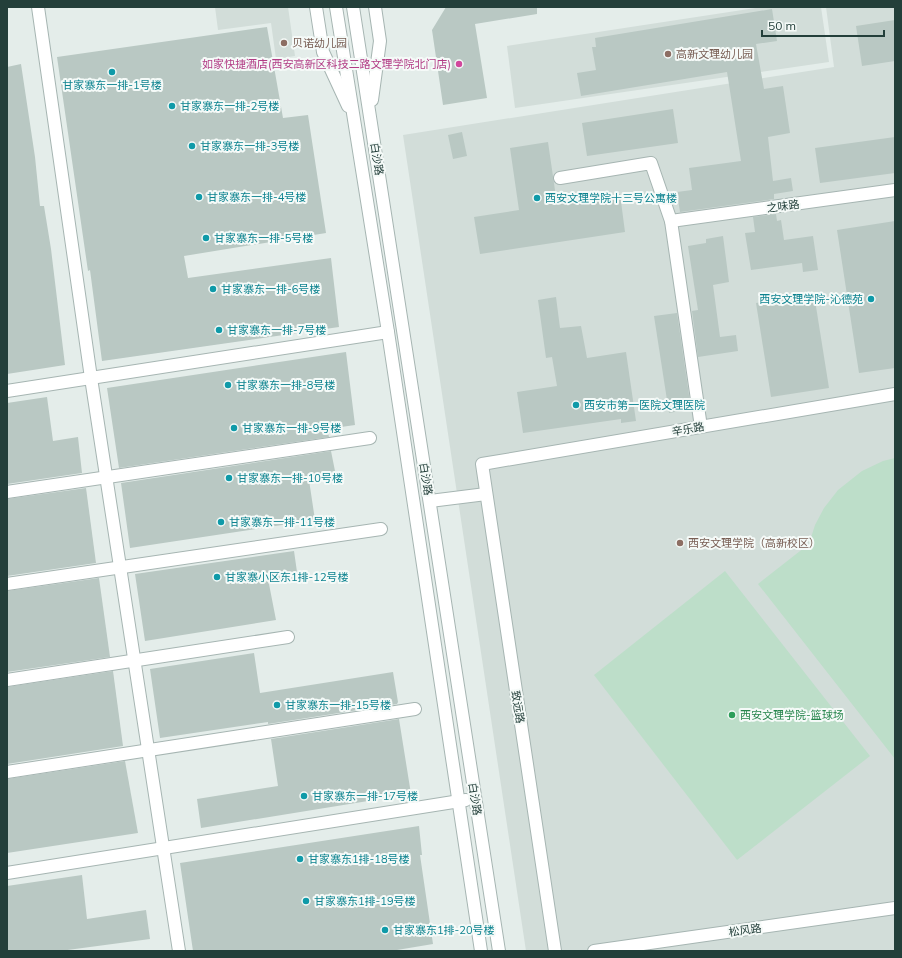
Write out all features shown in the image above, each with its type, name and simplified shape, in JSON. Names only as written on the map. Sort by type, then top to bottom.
[{"type":"street","points":[[38,7],[91,378],[179,951]]},
{"type":"street","points":[[316,7],[323,52],[354,118]]},
{"type":"street","name":"白沙路","points":[[336,7],[388,332],[460,801],[481,951]]},
{"type":"street","name":"白沙路","points":[[353,7],[499,951]]},
{"type":"street","points":[[370,116],[380,41],[375,7]]},
{"type":"street","points":[[560,178],[651,163],[671,221],[701,427]]},
{"type":"street","name":"之味路","points":[[671,221],[895,190]]},
{"type":"street","points":[[7,391],[388,332]]},
{"type":"street","name":"辛乐路","points":[[482,464],[895,394]]},
{"type":"street","points":[[7,492],[370,438]]},
{"type":"street","name":"致远路","points":[[482,464],[555,951]]},
{"type":"street","points":[[430,501],[486,494]]},
{"type":"street","points":[[7,584],[120,566],[381,529]]},
{"type":"street","points":[[7,680],[288,637]]},
{"type":"street","points":[[7,772],[415,709]]},
{"type":"street","points":[[7,873],[475,799]]},
{"type":"street","name":"松风路","points":[[594,951],[895,908]]},
{"type":"shaded area","name":"贝诺幼儿园","points":[[215,7],[288,7],[295,56],[276,59],[271,23],[218,30]]},
{"type":"shaded area","name":"高新文理幼儿园","points":[[762,7],[821,7],[829,62],[515,108],[507,46]]},
{"type":"shaded area","name":"西安文理学院（高新校区）","points":[[826,7],[895,7],[895,951],[526,951],[403,135],[834,67]]},
{"type":"green space","points":[[895,458],[895,759],[758,584],[809,544],[815,525],[824,508],[838,490],[862,471],[883,461]]},
{"type":"green space","name":"西安文理学院-篮球场","points":[[725,571],[870,756],[737,860],[594,675]]},
{"type":"building","name":"如家快捷酒店(西安高新区科技二路文理学院北门店)","points":[[446,7],[537,7],[537,14],[475,24],[487,98],[443,105],[432,30]]},
{"type":"building","points":[[772,9],[777,41],[756,44],[764,89],[783,86],[790,133],[768,137],[773,181],[791,178],[793,191],[774,194],[774,199],[680,212],[677,192],[692,190],[689,168],[741,161],[727,72],[581,96],[577,73],[596,70],[592,47],[596,47],[595,38]]},
{"type":"building","points":[[895,20],[895,61],[862,66],[856,26]]},
{"type":"building","points":[[267,27],[283,118],[308,115],[326,233],[184,256],[188,278],[331,258],[339,327],[102,361],[90,270],[88,271],[57,57]]},
{"type":"building","points":[[21,64],[35,157],[40,206],[44,206],[51,249],[65,365],[7,374],[7,67]]},
{"type":"building","points":[[673,109],[678,143],[587,156],[582,123]]},
{"type":"building","points":[[462,132],[467,156],[453,159],[448,135]]},
{"type":"building","points":[[895,137],[895,173],[820,183],[815,148]]},
{"type":"building","name":"西安文理学院十三号公寓楼","points":[[548,142],[557,204],[620,194],[625,232],[480,254],[474,217],[519,210],[510,148]]},
{"type":"building","points":[[776,214],[777,221],[781,220],[784,240],[813,236],[818,270],[803,272],[802,263],[751,270],[745,233],[755,232],[753,217]]},
{"type":"building","name":"西安文理学院-沁德苑","points":[[895,221],[895,368],[859,373],[837,230]]},
{"type":"building","points":[[723,236],[729,282],[713,285],[720,337],[736,335],[738,351],[698,357],[692,311],[698,310],[688,246],[706,243],[706,239]]},
{"type":"building","points":[[814,294],[829,388],[771,397],[756,303]]},
{"type":"building","name":"西安市第一医院文理医院","points":[[556,297],[560,328],[581,326],[587,358],[626,352],[636,421],[621,423],[621,419],[523,433],[517,392],[557,386],[552,357],[546,358],[538,300]]},
{"type":"building","points":[[677,313],[691,409],[669,413],[654,316]]},
{"type":"building","points":[[346,352],[355,425],[327,429],[329,437],[119,468],[107,388]]},
{"type":"building","points":[[47,397],[53,441],[78,437],[82,473],[7,484],[7,403]]},
{"type":"building","points":[[331,451],[336,476],[309,480],[315,520],[130,548],[121,483]]},
{"type":"building","points":[[86,488],[96,563],[7,576],[7,499]]},
{"type":"building","points":[[294,551],[298,579],[269,584],[276,620],[145,641],[135,574]]},
{"type":"building","points":[[99,578],[110,657],[7,672],[7,591]]},
{"type":"building","name":"甘家寨东一排-15号楼","points":[[254,653],[260,693],[393,672],[398,702],[397,704],[268,724],[268,722],[160,738],[150,669]]},
{"type":"building","points":[[113,671],[123,746],[7,764],[7,687]]},
{"type":"building","points":[[399,719],[411,794],[201,828],[197,799],[278,786],[271,739]]},
{"type":"building","points":[[125,761],[138,833],[7,853],[7,779]]},
{"type":"building","points":[[419,826],[422,855],[420,855],[433,944],[391,951],[193,951],[180,863]]},
{"type":"building","points":[[82,875],[87,919],[146,910],[150,939],[60,951],[7,951],[7,886]]},
{"type":"place","name":"贝诺幼儿园","points":[[284,43]]},
{"type":"place","name":"高新文理幼儿园","points":[[668,54]]},
{"type":"place","name":"如家快捷酒店(西安高新区科技二路文理学院北门店)","points":[[459,64]]},
{"type":"place","name":"甘家寨东一排-1号楼","points":[[112,72]]},
{"type":"place","name":"甘家寨东一排-2号楼","points":[[172,106]]},
{"type":"place","name":"甘家寨东一排-3号楼","points":[[192,146]]},
{"type":"place","name":"甘家寨东一排-4号楼","points":[[199,197]]},
{"type":"place","name":"西安文理学院十三号公寓楼","points":[[537,198]]},
{"type":"place","name":"甘家寨东一排-5号楼","points":[[206,238]]},
{"type":"place","name":"甘家寨东一排-6号楼","points":[[213,289]]},
{"type":"place","name":"西安文理学院-沁德苑","points":[[871,299]]},
{"type":"place","name":"甘家寨东一排-7号楼","points":[[219,330]]},
{"type":"place","name":"甘家寨东一排-8号楼","points":[[228,385]]},
{"type":"place","name":"西安市第一医院文理医院","points":[[576,405]]},
{"type":"place","name":"甘家寨东一排-9号楼","points":[[234,428]]},
{"type":"place","name":"甘家寨东一排-10号楼","points":[[229,478]]},
{"type":"place","name":"甘家寨东一排-11号楼","points":[[221,522]]},
{"type":"place","name":"西安文理学院（高新校区）","points":[[680,543]]},
{"type":"place","name":"甘家寨小区东1排-12号楼","points":[[217,577]]},
{"type":"place","name":"甘家寨东一排-15号楼","points":[[277,705]]},
{"type":"place","name":"西安文理学院-篮球场","points":[[732,715]]},
{"type":"place","name":"甘家寨东一排-17号楼","points":[[304,796]]},
{"type":"place","name":"甘家寨东1排-18号楼","points":[[300,859]]},
{"type":"place","name":"甘家寨东1排-19号楼","points":[[306,901]]},
{"type":"place","name":"甘家寨东1排-20号楼","points":[[385,930]]}]
